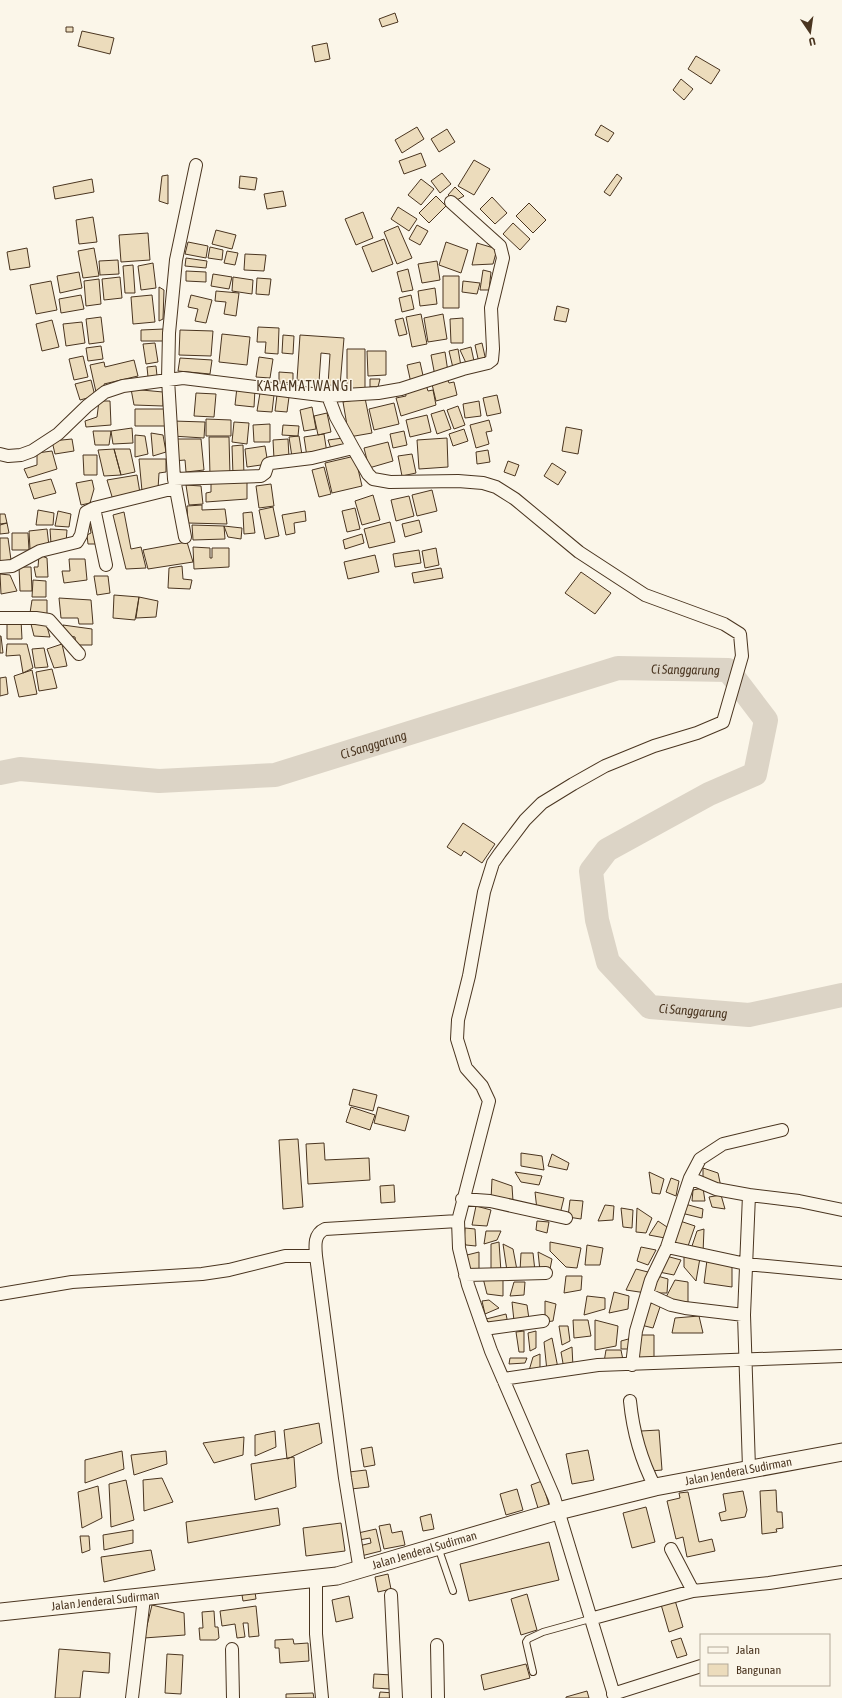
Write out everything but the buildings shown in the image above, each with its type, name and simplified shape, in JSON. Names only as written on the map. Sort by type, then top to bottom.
[{"type":"main road","name":"Jalan Jenderal Sudirman","points":[[0,1612],[144,1598],[337,1576],[360,1571],[558,1511],[648,1489],[749,1468],[842,1452]]},
{"type":"street","points":[[184,537],[175,483],[168,379],[169,333],[176,260],[196,165]]},
{"type":"street","points":[[0,454],[8,456],[21,455],[40,447],[58,434],[88,406],[106,392],[123,386],[183,378],[218,381],[328,396],[378,393],[401,389],[463,369],[488,363],[492,360],[493,349],[491,308],[503,258],[503,251],[500,246],[451,202]]},
{"type":"street","points":[[328,396],[336,417],[368,474],[381,482],[458,481],[483,483],[496,487],[515,499],[579,552],[645,595],[724,624],[736,630],[740,634],[742,656],[723,722],[698,733],[654,746],[605,766],[556,795],[542,804],[525,820],[493,863],[484,892],[469,976],[458,1020],[458,1039],[463,1062],[466,1068],[482,1086],[490,1101],[462,1199],[458,1221],[458,1236],[465,1275],[503,1379],[547,1479],[614,1696],[700,1666]]},
{"type":"street","points":[[0,567],[12,566],[40,551],[77,542],[81,535],[86,512],[94,508],[175,483],[261,476],[265,473],[268,464],[271,463],[312,458],[353,448]]},
{"type":"street","points":[[94,508],[106,565]]},
{"type":"street","points":[[0,618],[36,618],[49,620],[79,654]]},
{"type":"street","points":[[629,1364],[636,1331],[651,1280],[667,1247],[690,1178],[700,1159],[713,1149],[732,1141],[782,1130]]},
{"type":"street","points":[[690,1178],[716,1189],[749,1195],[799,1200],[842,1210]]},
{"type":"street","points":[[749,1195],[744,1315],[749,1468]]},
{"type":"street","points":[[462,1199],[490,1201],[566,1218]]},
{"type":"street","points":[[360,1571],[345,1478],[316,1256],[316,1237],[319,1231],[325,1229],[458,1221]]},
{"type":"street","points":[[667,1247],[746,1264],[842,1273]]},
{"type":"street","points":[[0,1294],[72,1282],[202,1274],[241,1267],[284,1256],[316,1256]]},
{"type":"street","points":[[465,1275],[546,1273]]},
{"type":"street","points":[[648,1294],[671,1305],[744,1315]]},
{"type":"street","points":[[484,1329],[543,1322]]},
{"type":"street","points":[[503,1379],[573,1368],[629,1364],[842,1356]]},
{"type":"street","points":[[630,1401],[648,1489]]},
{"type":"street","points":[[670,1549],[685,1593]]},
{"type":"street","points":[[590,1619],[685,1593],[768,1584],[842,1572]]},
{"type":"street","points":[[316,1579],[316,1634],[322,1698]]},
{"type":"street","points":[[391,1595],[396,1698]]},
{"type":"street","points":[[132,1698],[144,1598]]},
{"type":"street","points":[[135,1698],[144,1598]]},
{"type":"street","points":[[437,1645],[438,1698]]},
{"type":"street","points":[[232,1649],[233,1698]]},
{"type":"lane","points":[[438,1547],[453,1591]]},
{"type":"lane","points":[[533,1672],[526,1642],[528,1638],[590,1619]]},
{"type":"waterway","name":"Ci Sanggarung","points":[[0,773],[20,769],[159,781],[275,775],[618,668],[728,670],[766,720],[755,774],[709,794],[607,850],[591,871],[597,920],[608,962],[650,1007],[749,1015],[842,995]]},
{"type":"district","name":"KARAMATWANGI","points":[[305,386]]}]
